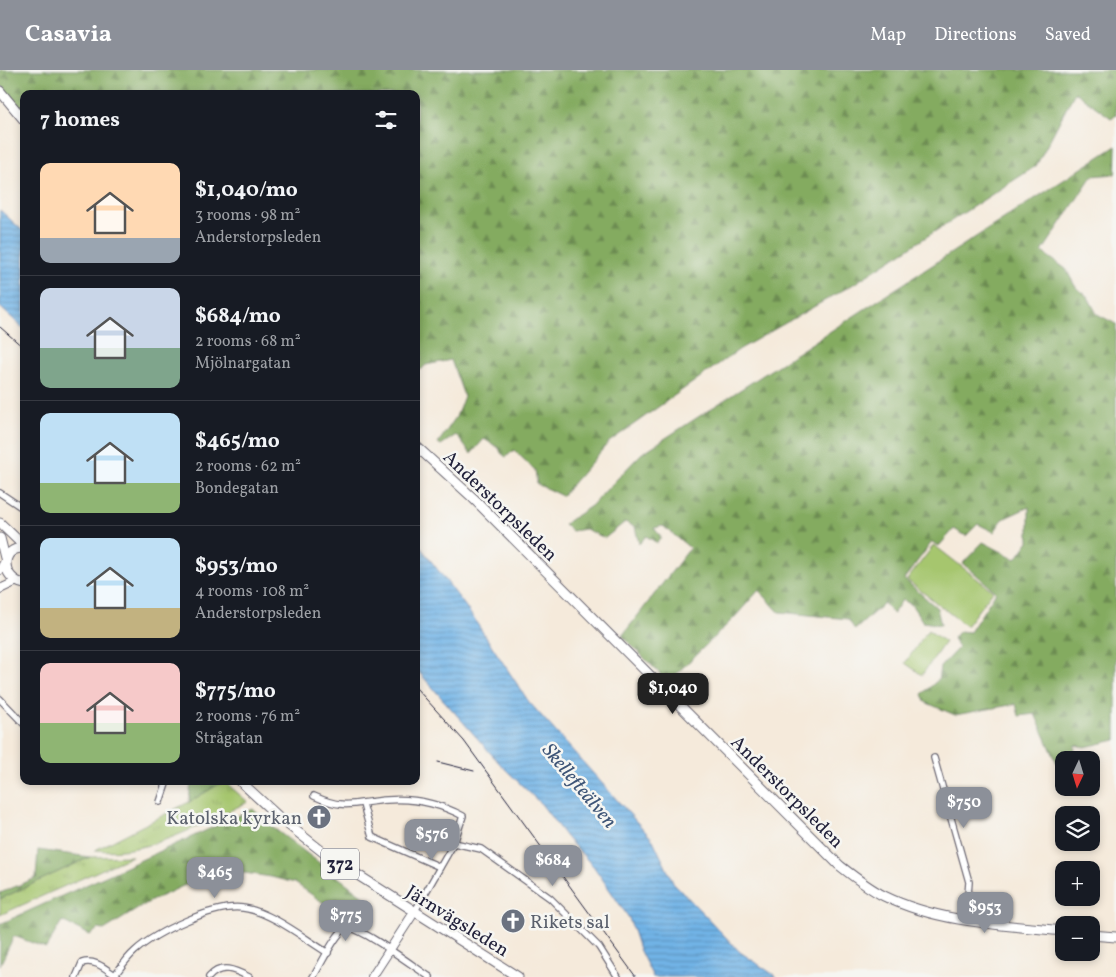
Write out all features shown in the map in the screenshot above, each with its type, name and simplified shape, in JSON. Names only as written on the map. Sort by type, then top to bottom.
[{"type":"main road","points":[[0,91],[20,115]]},
{"type":"main road","name":"Anderstorpsleden","points":[[420,450],[473,498],[839,865],[882,895],[922,910],[966,920],[1055,931]]},
{"type":"main road","points":[[0,523],[20,543]]},
{"type":"main road","points":[[0,538],[6,575],[20,582]]},
{"type":"main road","points":[[3,564],[12,550],[20,548]]},
{"type":"main road","name":"Järnvägsleden","points":[[244,785],[270,810],[328,856],[518,977]]},
{"type":"main road","points":[[1100,936],[1116,938]]},
{"type":"street","points":[[0,493],[20,506]]},
{"type":"street","points":[[0,589],[20,583]]},
{"type":"street","points":[[0,699],[20,720]]},
{"type":"street","points":[[934,758],[969,882],[966,920]]},
{"type":"street","points":[[160,802],[166,785]]},
{"type":"street","points":[[314,796],[335,804],[363,804],[387,800],[433,804],[463,816],[454,843],[415,912],[372,977]]},
{"type":"street","points":[[363,804],[372,837],[440,867]]},
{"type":"street","points":[[454,843],[481,849],[550,898],[600,947],[618,977]]},
{"type":"street","points":[[76,977],[82,963],[88,961],[117,976],[134,952],[145,943],[203,913],[223,908],[244,908],[262,913],[328,954]]},
{"type":"street","points":[[313,977],[339,934],[345,928],[351,928],[428,976]]},
{"type":"street","points":[[209,977],[217,971],[228,968],[249,977]]},
{"type":"green space","points":[[0,70],[1116,70],[1116,115],[1111,118],[1075,92],[1036,166],[852,285],[740,349],[609,442],[562,496],[537,484],[535,470],[514,450],[506,457],[499,448],[484,439],[471,454],[456,435],[441,445],[438,443],[456,417],[464,396],[451,360],[426,365],[420,369],[422,358],[420,356],[420,90],[20,90],[20,108],[0,84]]},
{"type":"green space","points":[[1116,146],[1115,174],[1092,176],[1042,252],[1066,269],[1075,286],[1088,297],[1097,314],[1116,324],[1116,740],[1085,747],[1075,745],[1075,751],[1055,751],[1055,759],[1035,714],[1019,716],[1016,704],[955,715],[925,702],[922,694],[938,680],[940,667],[958,648],[953,638],[959,631],[970,632],[996,592],[963,563],[983,542],[1016,559],[1029,541],[1029,507],[1003,519],[994,532],[978,524],[966,536],[954,529],[939,546],[932,542],[904,579],[937,608],[941,625],[923,622],[911,604],[902,600],[893,614],[884,603],[855,630],[848,619],[779,612],[759,590],[734,618],[668,682],[622,636],[690,548],[663,526],[654,528],[661,537],[657,543],[646,536],[639,544],[635,527],[625,522],[605,538],[585,529],[572,531],[564,524],[591,506],[641,454]]},
{"type":"green space","points":[[934,545],[993,591],[966,626],[907,580]]},
{"type":"green space","points":[[928,630],[945,642],[922,675],[905,663]]},
{"type":"green space","points":[[191,785],[217,785],[189,802]]},
{"type":"green space","points":[[217,785],[229,785],[248,802],[193,828],[155,843],[115,851],[95,850],[189,802]]},
{"type":"green space","points":[[253,809],[271,826],[367,899],[348,920],[295,883],[231,871],[202,877],[149,902],[104,930],[98,929],[90,935],[62,921],[46,948],[14,936],[0,965],[0,924]]},
{"type":"green space","points":[[38,850],[90,857],[0,899],[0,893],[36,878]]},
{"type":"green space","points":[[132,856],[0,915],[0,899],[90,857]]},
{"type":"water","points":[[0,210],[20,228],[20,325],[0,307]]},
{"type":"water","name":"Skellefteälven","points":[[420,546],[466,607],[529,702],[653,840],[673,882],[740,952],[777,977],[653,977],[639,949],[629,918],[594,867],[566,837],[542,805],[501,765],[420,674]]},
{"type":"railway","points":[[0,327],[20,344]]},
{"type":"railway","points":[[420,692],[464,741],[636,977]]},
{"type":"railway","points":[[438,762],[474,771]]},
{"type":"place","name":"Katolska kyrkan","points":[[319,817]]},
{"type":"place","name":"Rikets sal","points":[[513,921]]}]
